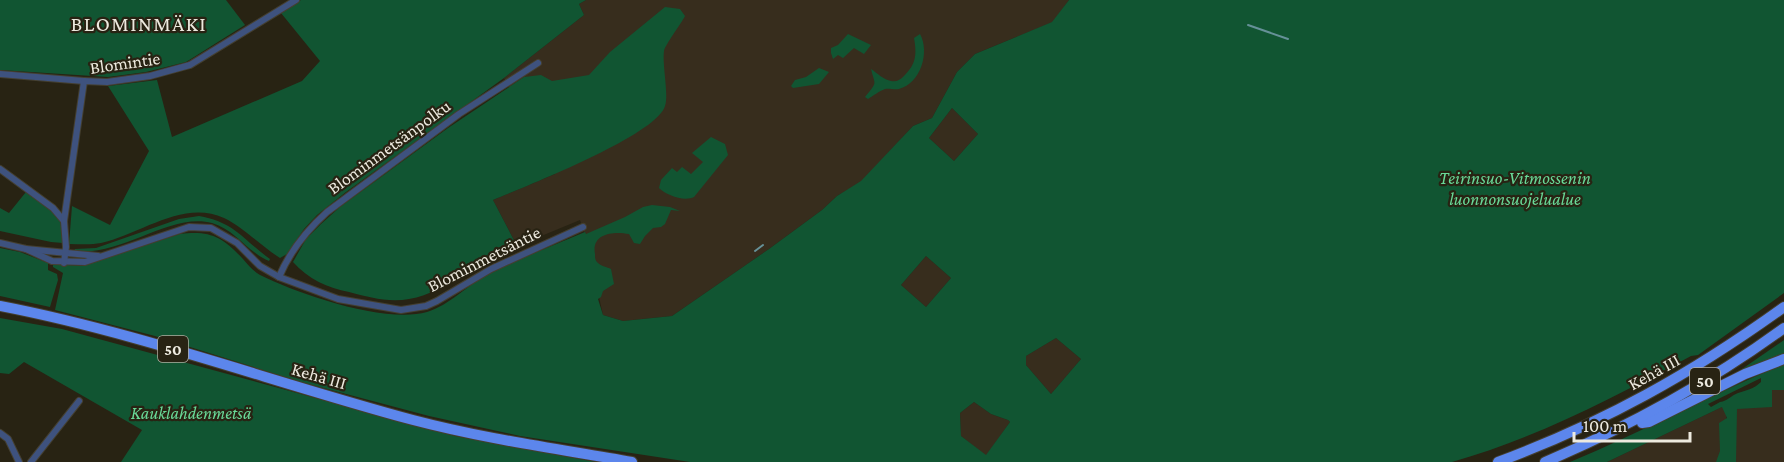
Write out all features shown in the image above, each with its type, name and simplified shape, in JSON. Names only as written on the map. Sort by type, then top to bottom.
[{"type":"highway","name":"Kehä III","points":[[0,306],[113,332],[416,421],[512,442],[632,462]]},
{"type":"highway","name":"Kehä III","points":[[1498,462],[1590,425],[1645,397],[1701,364],[1784,307]]},
{"type":"highway","name":"Kehä III","points":[[1545,462],[1621,428],[1706,381],[1784,328]]},
{"type":"highway","points":[[1621,428],[1649,422],[1745,374],[1784,359]]},
{"type":"street","name":"Blomintie","points":[[64,262],[64,221],[84,81],[107,82],[150,76],[190,65],[296,0]]},
{"type":"street","name":"Blominmetsänpolku","points":[[279,277],[285,263],[302,238],[327,212],[443,126],[538,63]]},
{"type":"street","points":[[0,74],[84,81]]},
{"type":"street","points":[[0,169],[53,208],[64,221]]},
{"type":"street","name":"Blominmetsäntie","points":[[26,249],[41,257],[64,262],[85,262],[176,231],[199,226],[224,234],[237,243],[260,266],[279,277],[320,293],[349,301],[401,310],[437,302],[476,276],[583,227]]},
{"type":"street","name":"Blominmetsäntie","points":[[0,243],[26,249],[99,256]]},
{"type":"street","points":[[31,462],[79,400]]},
{"type":"street","points":[[0,433],[8,439],[19,462]]},
{"type":"shaded area","points":[[586,0],[1069,0],[1053,22],[975,54],[957,72],[932,118],[913,126],[861,182],[837,196],[822,210],[769,249],[672,316],[623,321],[603,315],[580,220],[517,246],[493,200],[555,174],[504,78],[584,15],[579,4]]},
{"type":"shaded area","points":[[952,108],[978,134],[954,161],[929,138]]},
{"type":"shaded area","points":[[926,256],[951,278],[926,307],[901,285]]},
{"type":"shaded area","points":[[1056,338],[1081,359],[1051,394],[1026,365],[1026,356]]},
{"type":"shaded area","points":[[1784,379],[1784,462],[1731,462],[1734,409]]},
{"type":"shaded area","points":[[974,402],[991,414],[1010,422],[986,456],[961,436],[960,413]]},
{"type":"shaded area","points":[[1726,405],[1727,452],[1723,462],[1607,462]]},
{"type":"green space","points":[[0,0],[226,0],[245,25],[186,62],[146,72],[108,77],[0,70]]},
{"type":"green space","points":[[301,0],[586,0],[579,4],[584,15],[504,78],[317,215],[287,254],[280,258],[231,222],[209,213],[178,215],[101,243],[69,244],[72,206],[110,225],[149,151],[108,86],[157,80],[172,137],[302,81],[320,61],[281,13]]},
{"type":"green space","name":"Teirinsuo-Vitmossenin luonnonsuojelualue","points":[[1069,0],[1784,0],[1784,293],[1698,355],[1691,356],[1545,429],[1452,462],[690,462],[520,436],[429,416],[301,382],[155,336],[55,310],[63,273],[53,267],[53,264],[82,266],[180,234],[200,233],[222,240],[260,275],[318,298],[366,311],[389,314],[409,315],[427,312],[443,305],[500,268],[652,205],[670,207],[680,211],[671,210],[665,224],[653,228],[640,244],[634,243],[629,234],[623,233],[605,235],[597,242],[596,260],[611,269],[614,284],[603,291],[598,299],[603,315],[623,321],[672,316],[769,249],[822,210],[837,196],[861,181],[913,126],[932,118],[957,72],[975,54],[1052,22]],"holes":[[[952,108],[978,134],[954,161],[929,138]],[[926,256],[951,278],[926,307],[901,285]],[[1056,338],[1081,359],[1051,394],[1026,365],[1026,356]],[[974,402],[991,414],[1010,422],[986,455],[961,436],[960,413]]]},
{"type":"green space","points":[[665,7],[680,9],[685,16],[664,51],[665,106],[657,118],[615,145],[493,200],[517,246],[431,292],[401,300],[379,299],[334,288],[312,278],[293,262],[306,239],[340,207],[448,128],[524,77],[541,75],[552,81],[589,75],[610,52]]},
{"type":"green space","points":[[848,34],[871,45],[864,54],[854,48],[843,58],[838,55],[833,59],[831,48],[838,45]]},
{"type":"green space","points":[[920,34],[923,41],[924,58],[913,80],[907,86],[899,89],[885,89],[868,99],[865,97],[874,83],[871,69],[893,81],[900,80],[908,72],[915,59],[914,38]]},
{"type":"green space","points":[[819,68],[829,72],[819,84],[793,88],[791,86],[795,80],[806,77]]},
{"type":"green space","points":[[711,137],[725,144],[728,155],[694,197],[685,199],[675,197],[659,188],[661,180],[672,168],[677,172],[682,167],[691,174],[703,162],[692,153]]},
{"type":"green space","points":[[26,192],[50,208],[60,218],[63,243],[0,231],[0,208],[9,213]]},
{"type":"green space","points":[[199,216],[230,227],[270,259],[269,261],[220,226],[196,221],[163,229],[110,248],[74,251],[75,249],[96,248],[179,219]]},
{"type":"green space","points":[[0,248],[20,252],[48,263],[48,270],[57,274],[58,280],[50,307],[0,296]]},
{"type":"green space","name":"Kauklahdenmetsä","points":[[0,318],[62,329],[455,436],[596,462],[121,462],[142,430],[24,362],[9,374],[0,373]]},
{"type":"green space","points":[[1784,340],[1784,354],[1729,378]]},
{"type":"green space","points":[[1784,364],[1784,390],[1772,390],[1772,407],[1737,409],[1736,462],[1716,462],[1720,451],[1719,423],[1727,418],[1722,407],[1607,462],[1570,462],[1624,438]],"holes":[[[1761,378],[1761,382],[1711,407],[1708,404]]]},
{"type":"waterway","points":[[1248,25],[1288,39]]},
{"type":"waterway","points":[[755,251],[763,245]]},
{"type":"district","name":"BLOMINMÄKI","points":[[139,24]]}]
